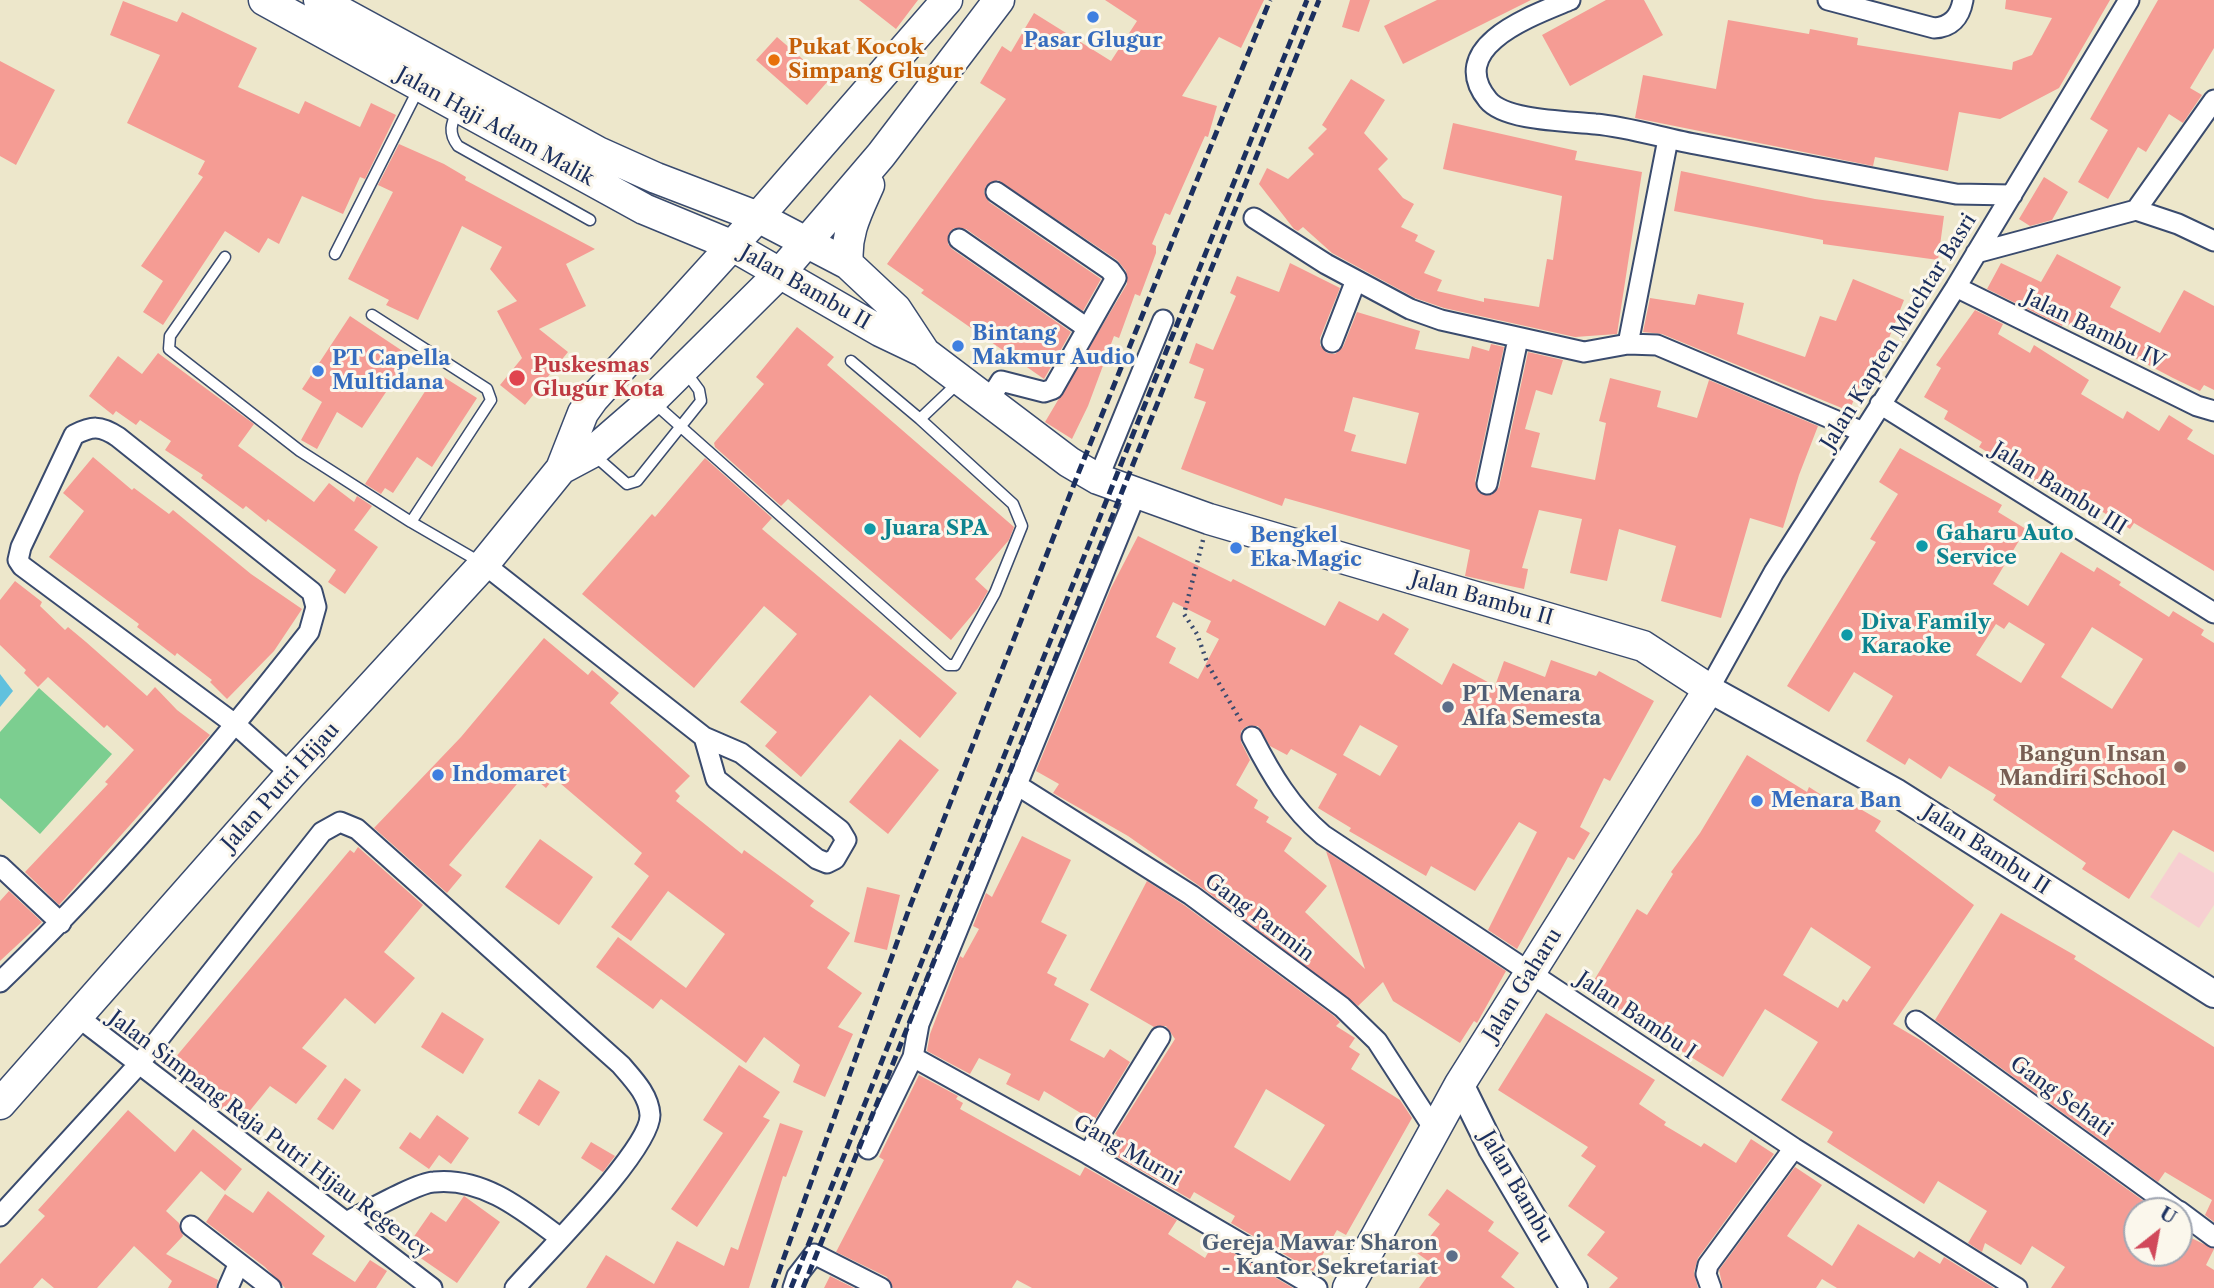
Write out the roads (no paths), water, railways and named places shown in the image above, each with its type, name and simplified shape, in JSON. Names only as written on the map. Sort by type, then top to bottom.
[{"type":"main road","name":"Jalan Haji Adam Malik","points":[[264,0],[644,209],[731,245]]},
{"type":"main road","name":"Jalan Haji Adam Malik","points":[[319,0],[597,152],[758,217]]},
{"type":"main road","name":"Jalan Putri Hijau","points":[[0,1104],[291,774],[484,564],[561,469],[583,413],[593,399],[758,217],[947,0]]},
{"type":"main road","points":[[848,264],[846,243],[849,231],[881,155],[999,0]]},
{"type":"main road","name":"Jalan Putri Hijau","points":[[561,469],[592,453],[684,369],[781,272],[881,155]]},
{"type":"main road","name":"Jalan Bambu II","points":[[758,217],[848,264],[896,309],[925,353]]},
{"type":"main road","name":"Jalan Bambu II","points":[[731,245],[880,331],[925,353],[1069,462],[1098,479],[1209,519],[1643,646],[1709,689]]},
{"type":"main road","name":"Jalan Gaharu","points":[[1348,1288],[1455,1093],[1709,689]]},
{"type":"street","points":[[1570,0],[1512,24],[1486,45],[1478,65],[1478,83],[1488,101],[1520,115],[1608,125],[1956,194],[2012,195]]},
{"type":"street","points":[[1828,0],[1934,28],[1949,25],[1957,17],[1963,0]]},
{"type":"street","name":"Jalan Kapten Muchtar Basri","points":[[1709,689],[1774,572],[1956,287],[2129,0]]},
{"type":"street","points":[[2136,210],[2214,100]]},
{"type":"street","points":[[1628,344],[1668,139]]},
{"type":"street","points":[[989,400],[1001,381],[1044,392],[1053,389],[1116,278],[1115,274],[996,191]]},
{"type":"street","points":[[1976,253],[2136,210],[2178,224],[2214,241]]},
{"type":"street","points":[[1254,218],[1356,280],[1410,309],[1441,320],[1584,352],[1628,344],[1657,345],[1863,432]]},
{"type":"street","points":[[959,239],[1087,328]]},
{"type":"street","points":[[1332,342],[1356,280]]},
{"type":"street","name":"Jalan Bambu IV","points":[[1956,287],[2197,406],[2214,411]]},
{"type":"street","points":[[1098,479],[1163,320]]},
{"type":"street","points":[[1487,484],[1518,339]]},
{"type":"street","name":"Jalan Bambu III","points":[[1880,404],[2214,613]]},
{"type":"street","points":[[0,982],[61,923],[236,725],[309,632],[316,607],[312,592],[103,428],[90,427],[74,435],[18,560],[22,566],[236,725],[291,774]]},
{"type":"street","points":[[868,1149],[913,1057],[919,1024],[1136,494]]},
{"type":"street","points":[[484,564],[704,737],[741,752],[840,830],[846,839],[835,859],[827,863],[817,859],[716,779],[704,737]]},
{"type":"street","name":"Jalan Bambu II","points":[[1709,689],[1897,793],[2214,994]]},
{"type":"street","name":"Jalan Bambu I","points":[[1252,737],[1272,775],[1307,821],[1794,1148],[2017,1288]]},
{"type":"street","name":"Gang Parmin","points":[[1017,785],[1191,895],[1342,1007],[1377,1041],[1435,1129]]},
{"type":"street","points":[[0,1216],[139,1063],[322,832],[340,822],[357,830],[621,1065],[643,1092],[650,1116],[646,1134],[625,1165],[515,1288]]},
{"type":"street","points":[[0,866],[61,923]]},
{"type":"street","name":"Jalan Simpang Raja Putri Hijau Regency","points":[[78,1017],[432,1288]]},
{"type":"street","name":"Gang Sehati","points":[[1916,1021],[2160,1197]]},
{"type":"street","points":[[1088,1154],[1160,1037]]},
{"type":"street","name":"Gang Murni","points":[[913,1057],[1088,1154],[1317,1288]]},
{"type":"street","name":"Jalan Bambu","points":[[1455,1093],[1492,1149],[1574,1288]]},
{"type":"street","points":[[1711,1288],[1706,1277],[1708,1265],[1794,1148]]},
{"type":"street","points":[[346,1222],[432,1182],[467,1184],[510,1201],[559,1237]]},
{"type":"street","name":"Gang Sehati","points":[[2193,1221],[2214,1237]]},
{"type":"street","points":[[191,1226],[271,1288]]},
{"type":"street","points":[[793,1288],[797,1276],[814,1254],[881,1288]]},
{"type":"street","points":[[228,1288],[238,1265]]},
{"type":"lane","points":[[335,254],[420,86]]},
{"type":"lane","points":[[459,109],[452,122],[451,136],[458,146],[590,220]]},
{"type":"lane","points":[[225,257],[170,336],[169,349],[300,451],[411,522],[484,564]]},
{"type":"lane","points":[[372,315],[487,389],[490,394],[491,400],[411,522]]},
{"type":"lane","points":[[651,401],[948,665],[955,666],[995,593],[1021,526],[1013,504],[920,419],[851,361]]},
{"type":"lane","points":[[592,453],[627,484],[637,481],[701,401],[699,390],[684,369]]},
{"type":"lane","points":[[920,419],[962,379]]},
{"type":"water","points":[[0,674],[13,691],[0,707]]},
{"type":"railway","points":[[773,1288],[909,909],[1078,474],[1270,0]]},
{"type":"railway","points":[[791,1288],[1307,0]]},
{"type":"railway","points":[[803,1288],[1319,0]]},
{"type":"place","name":"Pasar Glugur","points":[[1093,17]]},
{"type":"place","name":"Pukat Kocok Simpang Glugur","points":[[774,60]]},
{"type":"place","name":"Bintang Makmur Audio","points":[[958,346]]},
{"type":"place","name":"PT Capella Multidana","points":[[318,371]]},
{"type":"place","name":"Puskesmas Glugur Kota","points":[[517,378]]},
{"type":"place","name":"Juara SPA","points":[[870,529]]},
{"type":"place","name":"Gaharu Auto Service","points":[[1922,546]]},
{"type":"place","name":"Bengkel Eka Magic","points":[[1236,548]]},
{"type":"place","name":"Diva Family Karaoke","points":[[1847,635]]},
{"type":"place","name":"PT Menara Alfa Semesta","points":[[1448,707]]},
{"type":"place","name":"Bangun Insan Mandiri School","points":[[2180,767]]},
{"type":"place","name":"Indomaret","points":[[438,775]]},
{"type":"place","name":"Menara Ban","points":[[1757,801]]},
{"type":"place","name":"Gereja Mawar Sharon - Kantor Sekretariat","points":[[1452,1256]]}]
